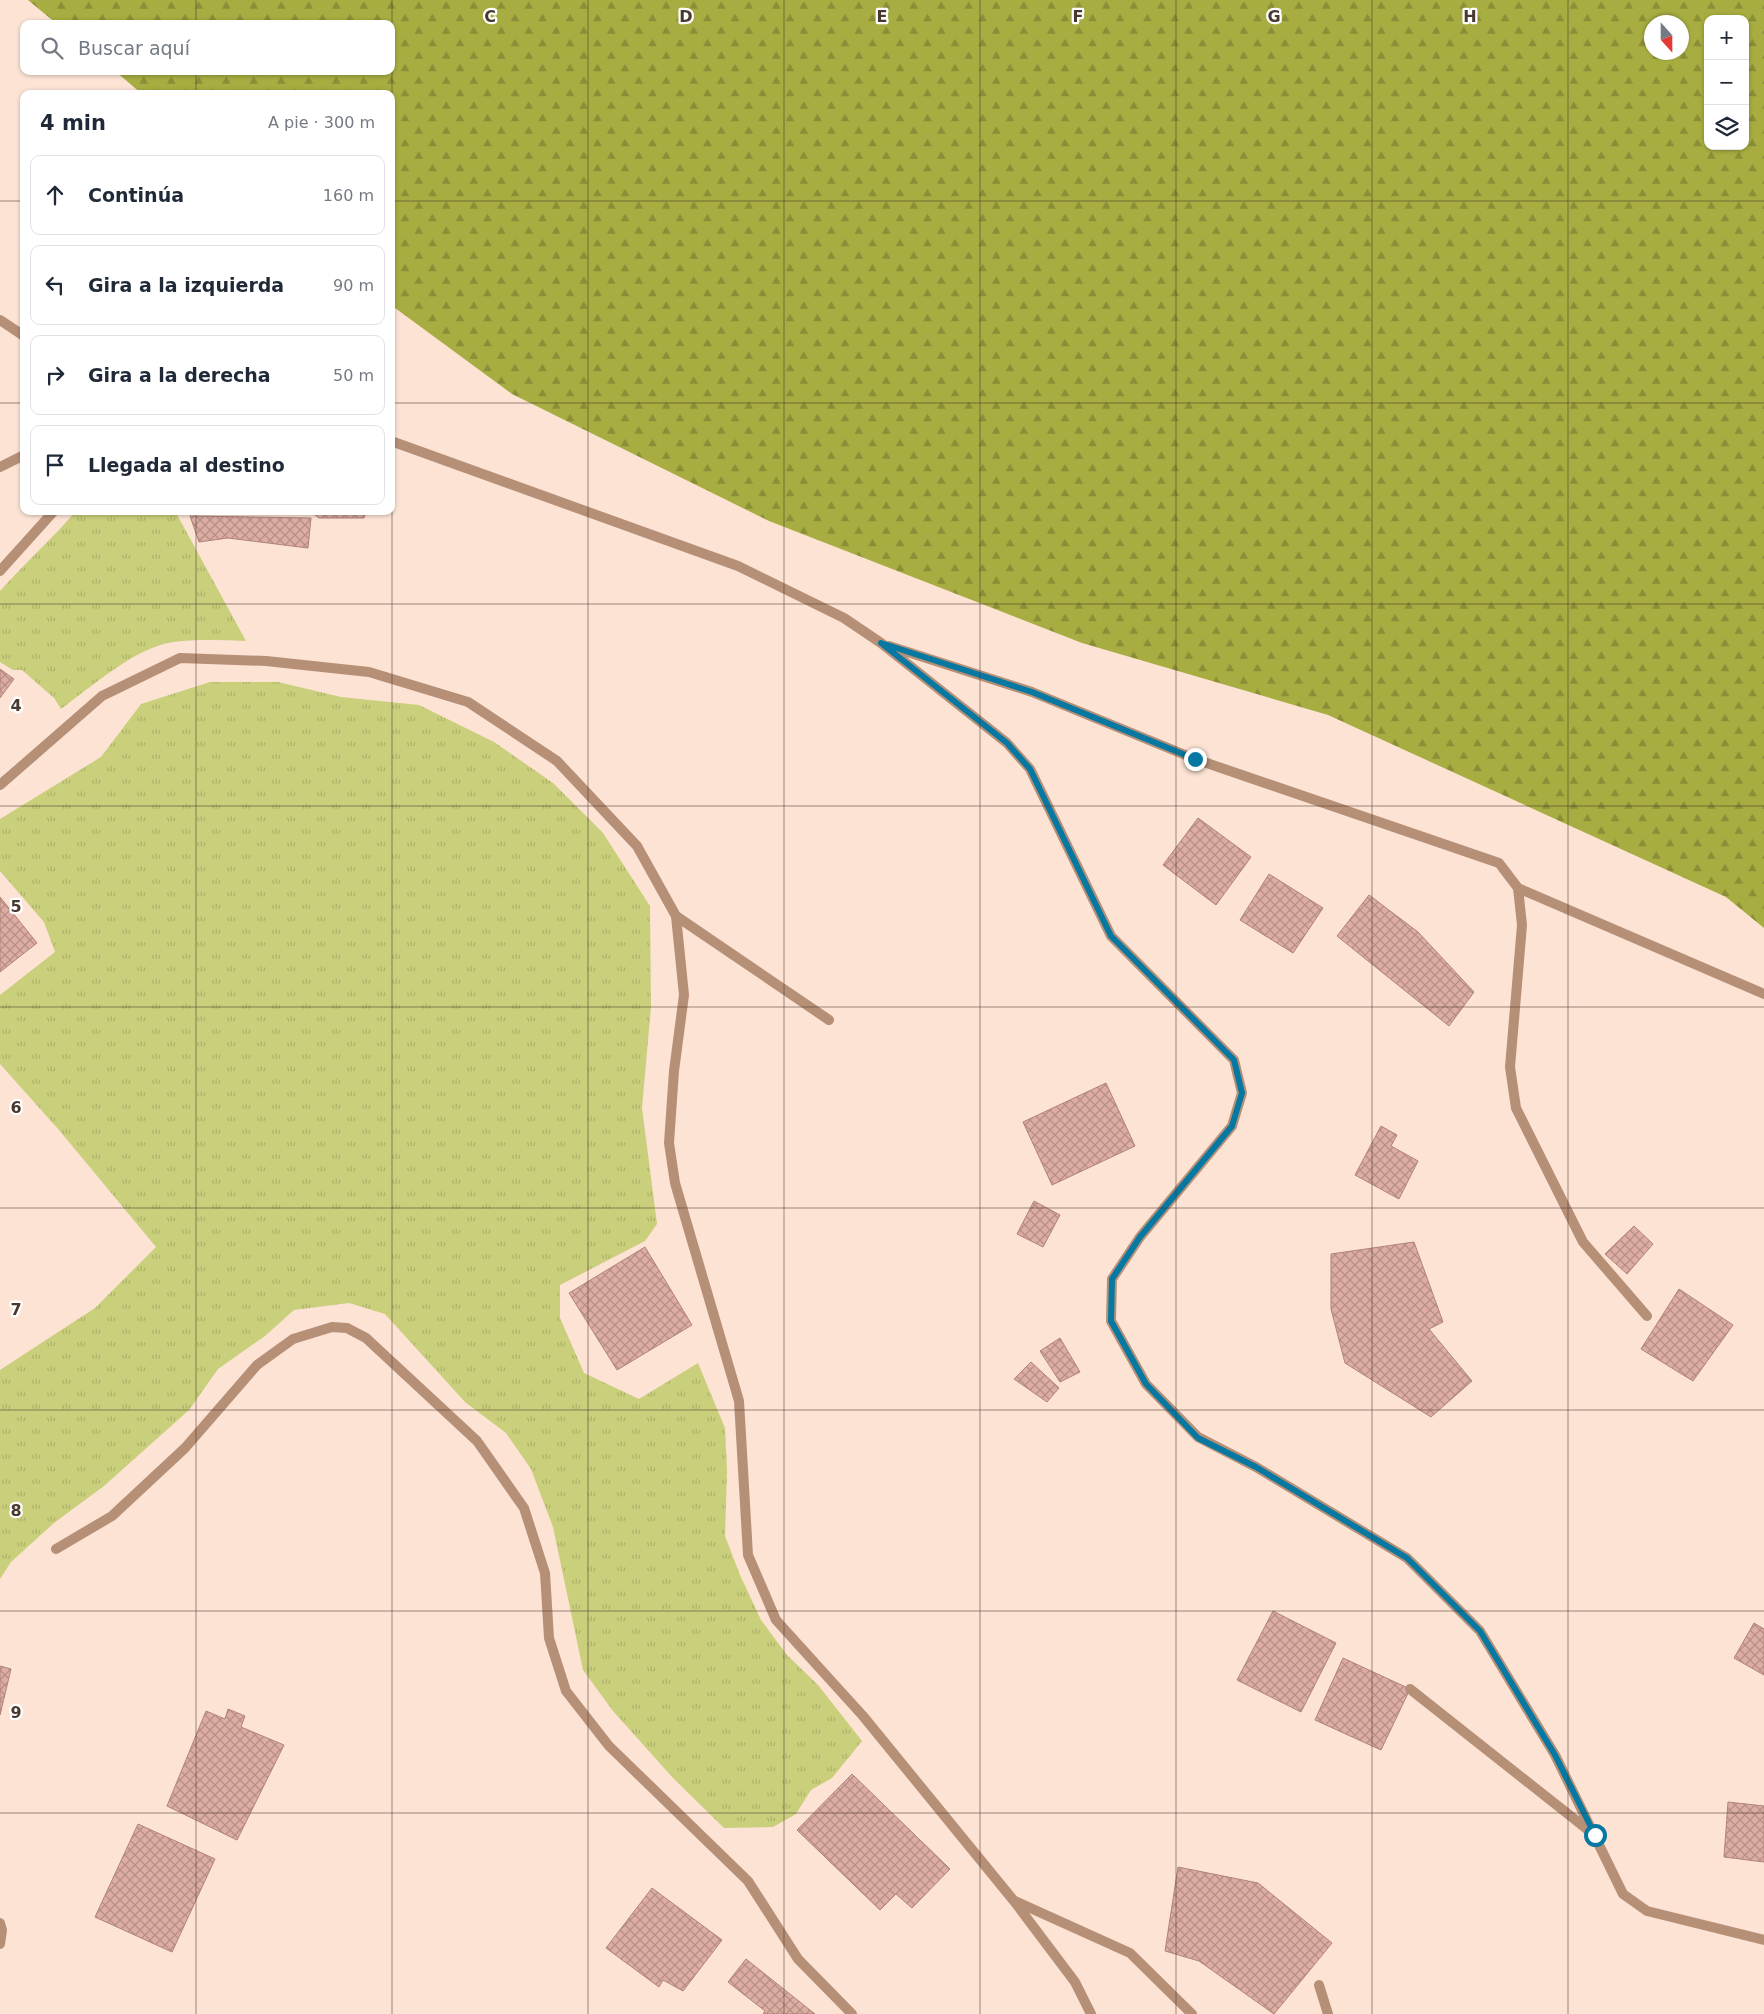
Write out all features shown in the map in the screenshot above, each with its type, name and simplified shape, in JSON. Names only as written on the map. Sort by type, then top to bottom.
[{"type":"street","points":[[0,320],[20,333]]},
{"type":"street","points":[[395,443],[738,566],[844,618],[881,643],[1007,743],[1030,769],[1111,936],[1234,1060],[1242,1093],[1232,1126],[1140,1237],[1112,1279],[1111,1321],[1146,1384],[1198,1438],[1256,1467],[1407,1558],[1480,1631],[1555,1755],[1623,1894],[1647,1911],[1764,1940]]},
{"type":"street","points":[[0,467],[20,456]]},
{"type":"street","points":[[0,571],[50,515]]},
{"type":"street","points":[[881,643],[1032,692],[1195,759],[1499,863],[1518,888],[1764,994]]},
{"type":"street","points":[[0,785],[102,696],[180,658],[266,661],[369,672],[468,702],[557,761],[637,846],[676,916],[684,995],[674,1071],[668,1143],[675,1184],[739,1401],[748,1555],[776,1620],[863,1716],[1014,1901],[1075,1982],[1091,2014]]},
{"type":"street","points":[[1518,888],[1522,925],[1510,1067],[1516,1108],[1583,1242],[1647,1316]]},
{"type":"street","points":[[676,916],[829,1020]]},
{"type":"street","points":[[56,1550],[112,1516],[185,1448],[257,1365],[293,1339],[332,1327],[347,1328],[366,1338],[477,1441],[524,1508],[545,1573],[549,1638],[566,1691],[609,1746],[748,1881],[798,1959],[852,2014]]},
{"type":"street","points":[[1410,1688],[1595,1835]]},
{"type":"street","points":[[1014,1901],[1130,1953],[1192,2014]]},
{"type":"street","points":[[0,1923],[2,1930],[0,1944]]},
{"type":"street","points":[[1318,1985],[1328,2014]]},
{"type":"green space","points":[[28,0],[1764,0],[1764,928],[1726,897],[1328,715],[1082,643],[769,521],[512,394],[395,308],[395,90],[137,90],[120,75],[395,75],[395,20],[52,20]]},
{"type":"green space","points":[[72,515],[177,515],[246,641],[191,640],[159,645],[144,651],[114,669],[61,709],[54,698],[22,670],[13,670],[0,662],[0,591]]},
{"type":"green space","points":[[210,682],[278,682],[341,697],[419,705],[494,742],[553,783],[603,833],[650,906],[651,1007],[642,1108],[657,1224],[645,1241],[560,1285],[560,1318],[584,1373],[639,1399],[698,1363],[725,1428],[727,1471],[725,1536],[740,1575],[761,1620],[787,1655],[818,1685],[862,1741],[832,1778],[811,1790],[796,1814],[773,1827],[724,1828],[673,1778],[613,1711],[583,1670],[553,1527],[531,1469],[506,1433],[465,1402],[385,1314],[349,1303],[294,1310],[265,1336],[218,1369],[189,1410],[104,1486],[54,1523],[11,1562],[0,1579],[0,1370],[95,1308],[156,1247],[59,1130],[0,1064],[0,995],[55,952],[44,922],[0,871],[0,819],[101,757],[141,704]]},
{"type":"building","points":[[315,515],[365,515],[364,518],[319,518]]},
{"type":"building","points":[[190,516],[311,518],[308,548],[228,538],[199,542]]},
{"type":"building","points":[[0,669],[14,679],[0,698]]},
{"type":"building","points":[[1198,818],[1251,857],[1216,905],[1163,865]]},
{"type":"building","points":[[1269,874],[1323,908],[1293,953],[1240,920]]},
{"type":"building","points":[[1369,895],[1418,932],[1474,992],[1449,1026],[1337,936]]},
{"type":"building","points":[[0,897],[37,943],[0,972]]},
{"type":"building","points":[[1106,1083],[1135,1146],[1052,1185],[1023,1122]]},
{"type":"building","points":[[1381,1126],[1397,1135],[1391,1146],[1418,1161],[1399,1199],[1355,1175]]},
{"type":"building","points":[[1034,1201],[1060,1215],[1043,1247],[1017,1234]]},
{"type":"building","points":[[1634,1226],[1653,1244],[1627,1274],[1605,1254]]},
{"type":"building","points":[[1414,1242],[1443,1322],[1429,1329],[1472,1381],[1431,1417],[1345,1363],[1331,1309],[1331,1254]]},
{"type":"building","points":[[645,1247],[692,1325],[617,1370],[569,1293]]},
{"type":"building","points":[[1679,1289],[1733,1325],[1693,1381],[1641,1349]]},
{"type":"building","points":[[1060,1338],[1080,1372],[1060,1382],[1040,1351]]},
{"type":"building","points":[[1031,1362],[1059,1388],[1047,1402],[1014,1379]]},
{"type":"building","points":[[1273,1611],[1336,1643],[1301,1712],[1237,1680]]},
{"type":"building","points":[[1754,1623],[1764,1629],[1764,1675],[1734,1658]]},
{"type":"building","points":[[1343,1658],[1410,1689],[1381,1750],[1315,1720]]},
{"type":"building","points":[[0,1666],[11,1669],[0,1715]]},
{"type":"building","points":[[228,1709],[245,1716],[241,1727],[284,1745],[237,1840],[167,1806],[206,1711],[225,1719]]},
{"type":"building","points":[[852,1774],[950,1869],[912,1908],[896,1894],[880,1910],[797,1830]]},
{"type":"building","points":[[1728,1802],[1764,1806],[1764,1862],[1724,1857]]},
{"type":"building","points":[[138,1824],[215,1859],[172,1952],[95,1917]]},
{"type":"building","points":[[1178,1867],[1258,1883],[1332,1943],[1274,2014],[1199,1961],[1165,1951]]},
{"type":"building","points":[[652,1888],[722,1940],[683,1991],[663,1980],[659,1987],[606,1948]]},
{"type":"building","points":[[746,1959],[815,2014],[763,2014],[765,2011],[728,1982]]},
{"type":"route","points":[[1195,759],[1032,692],[881,643],[1007,743],[1030,769],[1111,936],[1234,1060],[1242,1093],[1232,1126],[1140,1237],[1112,1279],[1111,1321],[1146,1384],[1198,1438],[1256,1467],[1407,1558],[1480,1631],[1555,1755],[1595,1835]]}]
